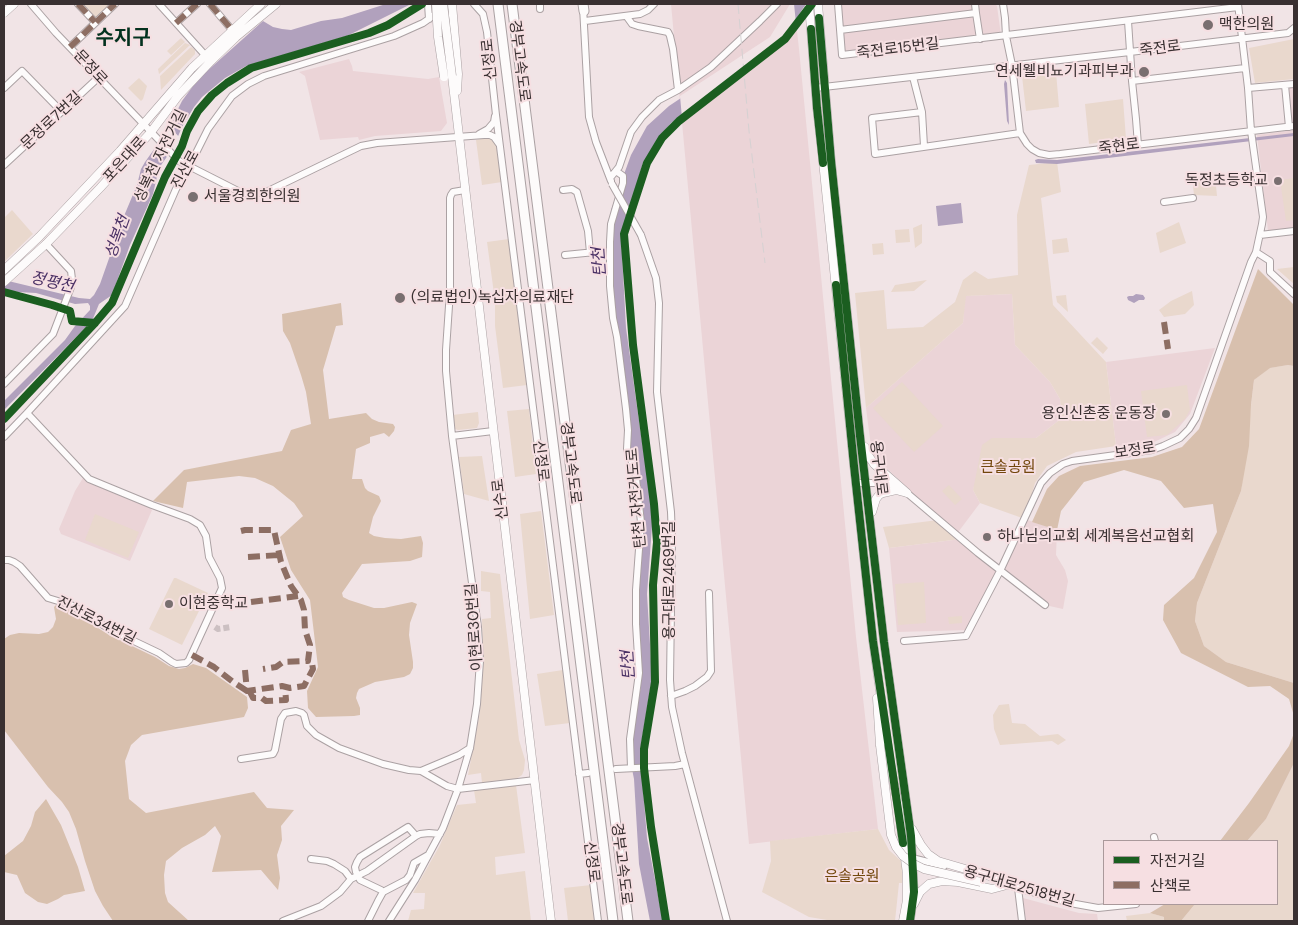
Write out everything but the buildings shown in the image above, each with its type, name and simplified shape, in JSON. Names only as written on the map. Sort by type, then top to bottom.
[{"type":"highway","name":"경부고속도로","points":[[498,4],[613,921]]},
{"type":"highway","name":"경부고속도로","points":[[512,4],[628,921]]},
{"type":"main road","points":[[4,13],[14,4]]},
{"type":"main road","name":"포은대로","points":[[4,270],[39,237],[120,151],[192,68],[261,4]]},
{"type":"main road","name":"포은대로","points":[[4,282],[46,244],[100,188],[151,132],[178,96],[195,78],[236,38],[276,4]]},
{"type":"main road","points":[[436,4],[438,37],[451,76]]},
{"type":"main road","points":[[443,4],[451,76]]},
{"type":"main road","points":[[451,4],[451,76]]},
{"type":"main road","name":"용구대로","points":[[809,4],[815,88],[858,503],[875,653],[898,804],[914,884],[912,913]]},
{"type":"main road","name":"용구대로","points":[[818,4],[824,87],[860,436],[884,642],[911,836],[904,921]]},
{"type":"main road","name":"신수로","points":[[451,76],[552,921]]},
{"type":"main road","points":[[860,436],[874,464],[907,493]]},
{"type":"main road","points":[[871,520],[873,505],[879,495],[892,490],[907,493]]},
{"type":"main road","points":[[858,503],[860,501],[863,502],[867,529],[872,534]]},
{"type":"main road","points":[[875,653],[880,745],[891,835],[896,848],[914,864],[924,869],[994,885],[1007,885]]},
{"type":"main road","points":[[898,804],[904,812],[908,837],[911,836]]},
{"type":"main road","points":[[909,824],[928,854],[938,861],[996,878],[1007,885]]},
{"type":"main road","points":[[912,913],[920,892],[929,884],[942,881],[958,882],[992,889],[1007,885]]},
{"type":"main road","points":[[907,884],[910,882],[912,884],[912,913]]},
{"type":"street","name":"문정로","points":[[31,4],[179,161],[236,190],[251,194],[272,190],[361,146],[376,143],[476,135]]},
{"type":"street","points":[[78,4],[95,22]]},
{"type":"street","points":[[70,47],[114,4]]},
{"type":"street","points":[[159,4],[205,55]]},
{"type":"street","points":[[176,23],[197,4]]},
{"type":"street","points":[[210,4],[232,30]]},
{"type":"street","points":[[428,4],[429,16]]},
{"type":"street","name":"진산로","points":[[4,437],[125,306],[171,199],[189,167],[195,151],[208,128],[232,96],[248,84],[264,76],[410,30],[429,16],[451,4]]},
{"type":"street","name":"신정로","points":[[474,4],[483,14],[486,25],[598,921]]},
{"type":"street","points":[[611,181],[596,142],[589,117],[584,8],[627,17],[640,14],[654,4]]},
{"type":"street","points":[[611,181],[619,167],[631,132],[651,107],[711,66],[777,4]]},
{"type":"street","name":"죽전로15번길","points":[[838,4],[842,55],[1238,6]]},
{"type":"street","points":[[975,4],[980,39]]},
{"type":"street","points":[[922,112],[872,118],[875,154],[1020,133],[1002,4]]},
{"type":"street","name":"보정로","points":[[904,641],[966,636],[1000,572],[1041,483],[1050,472],[1072,460],[1152,450],[1164,446],[1180,438],[1196,418],[1256,252],[1263,217],[1252,137],[1238,6]]},
{"type":"street","name":"죽전로15번길","points":[[840,30],[976,13]]},
{"type":"street","points":[[627,17],[632,24],[668,32],[673,49],[678,90]]},
{"type":"street","points":[[1128,21],[1138,145]]},
{"type":"street","name":"죽전로","points":[[815,88],[1288,33],[1294,28]]},
{"type":"street","points":[[1132,81],[1245,68]]},
{"type":"street","points":[[4,88],[22,71],[62,112]]},
{"type":"street","name":"문정로7번길","points":[[4,166],[99,77]]},
{"type":"street","points":[[913,77],[922,112],[924,146]]},
{"type":"street","points":[[1248,88],[1294,84]]},
{"type":"street","points":[[1285,85],[1291,107],[1292,126]]},
{"type":"street","points":[[476,135],[488,130],[494,122],[496,115]]},
{"type":"street","name":"죽현로","points":[[1020,133],[1032,149],[1049,155],[1138,145],[1252,137],[1292,126]]},
{"type":"street","points":[[476,135],[490,135],[497,140],[500,146]]},
{"type":"street","points":[[616,171],[623,176],[623,183],[611,224],[610,286],[626,409],[627,449],[635,470],[641,522],[636,590],[639,673],[630,739],[632,768]]},
{"type":"street","name":"용구대로2469번길","points":[[611,181],[641,235],[656,278],[659,303],[658,397],[671,512],[672,538],[670,671],[672,707],[685,764],[727,921]]},
{"type":"street","points":[[564,190],[572,189],[577,192],[593,252],[565,255]]},
{"type":"street","name":"이현로30번길","points":[[389,921],[415,880],[440,834],[458,789],[470,748],[477,704],[480,661],[479,639],[452,436],[446,371],[450,291],[450,198],[453,192],[465,190]]},
{"type":"street","points":[[1164,202],[1193,198]]},
{"type":"street","points":[[1260,235],[1294,231]]},
{"type":"street","points":[[4,384],[53,334],[70,291],[71,271],[46,244]]},
{"type":"street","points":[[1256,252],[1270,260],[1270,272],[1294,294]]},
{"type":"street","name":"진산로34번길","points":[[4,560],[9,560],[20,566],[48,598],[71,605],[113,631],[159,653],[172,662],[181,664],[186,663],[193,653],[221,592],[222,583],[209,557],[204,531],[196,521],[152,506],[90,479],[27,413]]},
{"type":"street","points":[[452,436],[493,431]]},
{"type":"street","points":[[856,482],[886,483],[897,486],[1000,572],[1045,605]]},
{"type":"street","points":[[671,696],[696,686],[711,671],[709,593]]},
{"type":"street","points":[[241,759],[273,754],[281,719],[285,713],[296,711],[304,715],[307,726],[316,735],[339,748],[382,764],[422,771],[447,786],[458,789],[535,780]]},
{"type":"street","points":[[422,771],[460,755],[470,748]]},
{"type":"street","points":[[616,769],[685,764]]},
{"type":"street","points":[[579,774],[588,773]]},
{"type":"street","points":[[354,878],[357,862],[365,854],[408,827],[416,836]]},
{"type":"street","points":[[284,921],[321,906],[340,892],[354,878],[416,836],[429,833],[440,834]]},
{"type":"street","points":[[368,921],[383,892],[406,880],[414,863],[430,854]]},
{"type":"street","name":"용구대로2518번길","points":[[908,857],[992,879],[1070,903],[1098,908],[1126,905]]},
{"type":"street","points":[[312,858],[327,860],[354,878],[383,892]]},
{"type":"street","points":[[1018,888],[1022,921]]},
{"type":"shaded area","points":[[671,4],[794,4],[856,637],[878,829],[749,844]]},
{"type":"shaded area","points":[[841,4],[995,4],[997,6],[1001,35],[845,54]]},
{"type":"shaded area","points":[[349,59],[353,71],[428,79],[439,77],[447,123],[441,131],[375,136],[359,140],[358,137],[320,140],[305,76],[299,72]]},
{"type":"shaded area","points":[[1294,84],[1294,125],[1289,126],[1285,85]]},
{"type":"shaded area","name":"독정초등학교","points":[[1294,130],[1294,228],[1268,231],[1257,135]]},
{"type":"shaded area","points":[[1258,269],[1294,305],[1294,366],[1270,368],[1254,380],[1249,446],[1241,491],[1197,603],[1195,621],[1204,646],[1226,662],[1294,683],[1294,716],[1289,699],[1270,686],[1248,687],[1181,653],[1163,620],[1164,605],[1194,578],[1217,532],[1213,504],[1184,508],[1161,481],[1124,470],[1084,482],[1061,511],[1057,530],[1032,522],[1047,489],[1059,476],[1080,466],[1152,457],[1182,447],[1199,429]]},
{"type":"shaded area","points":[[1012,294],[1015,345],[1050,382],[1060,399],[1062,418],[1036,438],[993,438],[973,490],[980,503],[956,535],[872,454],[866,408],[963,323],[965,296]]},
{"type":"shaded area","points":[[341,303],[343,325],[336,326],[323,370],[329,419],[366,413],[372,419],[379,422],[393,424],[395,427],[394,431],[389,437],[384,433],[370,437],[370,443],[356,449],[352,479],[362,479],[365,488],[379,496],[381,501],[373,517],[369,533],[374,536],[401,539],[421,536],[423,543],[422,557],[410,561],[362,564],[342,593],[343,597],[349,600],[374,608],[384,608],[412,602],[417,604],[410,623],[409,635],[413,668],[410,674],[404,677],[375,682],[359,689],[356,698],[360,708],[360,715],[316,717],[308,708],[307,691],[318,667],[310,600],[291,570],[280,537],[303,516],[294,503],[273,486],[255,478],[239,476],[187,482],[183,508],[153,501],[184,470],[282,451],[291,430],[311,424],[301,375],[290,343],[283,331],[282,314]]},
{"type":"shaded area","points":[[1215,348],[1190,414],[1175,432],[1150,444],[1116,446],[1106,362]]},
{"type":"shaded area","points":[[83,478],[144,502],[152,510],[130,561],[61,534],[59,529],[75,491]]},
{"type":"shaded area","points":[[1025,519],[1057,530],[1056,555],[1065,570],[1068,581],[1063,609],[1045,605],[1000,572],[970,630],[897,632],[889,548],[961,539],[1000,571]]},
{"type":"shaded area","points":[[56,605],[67,608],[109,635],[155,657],[169,666],[179,669],[193,664],[206,668],[247,697],[248,708],[244,717],[142,735],[131,745],[125,761],[129,799],[146,813],[254,792],[267,808],[294,810],[281,826],[282,840],[277,855],[280,878],[278,890],[261,870],[212,872],[221,836],[215,826],[205,835],[182,848],[166,861],[164,875],[165,893],[168,902],[189,921],[113,921],[95,891],[69,812],[4,730],[4,639],[19,633],[39,634],[48,632],[53,627],[56,619],[54,607]]},
{"type":"shaded area","points":[[1294,733],[1294,763],[1266,819],[1248,840],[1221,840],[1249,803],[1289,746]]},
{"type":"shaded area","points":[[46,799],[61,825],[78,867],[85,891],[64,895],[47,904],[38,902],[25,893],[17,875],[4,872],[4,856],[23,841],[31,826],[35,812]]},
{"type":"shaded area","points":[[1023,898],[1079,913],[1097,914],[1098,921],[1026,921]]},
{"type":"shaded area","points":[[1163,905],[1194,905],[1181,921],[1164,921],[1164,917],[1150,913]]},
{"type":"green space","points":[[82,4],[110,4],[96,18]]},
{"type":"green space","points":[[181,38],[185,42],[171,55],[167,51]]},
{"type":"green space","points":[[1294,39],[1294,79],[1255,83],[1249,48]]},
{"type":"green space","points":[[185,43],[190,45],[159,74],[158,69]]},
{"type":"green space","points":[[191,47],[195,50],[195,54],[161,90],[160,76]]},
{"type":"green space","points":[[1056,72],[1059,107],[1026,111],[1022,76]]},
{"type":"green space","points":[[139,78],[147,86],[141,101],[128,88]]},
{"type":"green space","points":[[1123,99],[1126,139],[1089,144],[1085,104]]},
{"type":"green space","points":[[492,137],[498,146],[502,182],[482,185],[476,140]]},
{"type":"green space","name":"큰솔공원","points":[[1057,162],[1061,192],[1041,198],[1053,305],[1106,362],[1116,446],[1076,452],[1047,466],[1035,483],[1025,519],[980,503],[973,490],[982,445],[992,438],[1036,438],[1062,418],[1060,399],[1050,382],[1015,345],[1012,294],[966,296],[963,323],[866,408],[855,293],[884,290],[887,329],[923,327],[955,302],[963,280],[975,271],[988,279],[1018,275],[1017,215],[1029,165]]},
{"type":"green space","points":[[1215,175],[1217,196],[1194,195],[1192,177]]},
{"type":"green space","points":[[1294,178],[1294,220],[1286,221],[1280,180]]},
{"type":"green space","points":[[12,210],[33,234],[4,262],[4,218]]},
{"type":"green space","points":[[1179,222],[1186,243],[1160,253],[1156,233]]},
{"type":"green space","points":[[922,224],[922,243],[915,248],[913,228]]},
{"type":"green space","points":[[909,229],[910,242],[896,243],[895,230]]},
{"type":"green space","points":[[1067,238],[1069,252],[1053,254],[1052,240]]},
{"type":"green space","points":[[509,239],[527,385],[503,388],[495,326],[495,301],[487,242]]},
{"type":"green space","points":[[883,243],[884,254],[873,255],[872,244]]},
{"type":"green space","points":[[1294,267],[1294,284],[1277,269]]},
{"type":"green space","points":[[927,280],[914,291],[891,292],[895,285]]},
{"type":"green space","points":[[1192,291],[1194,305],[1185,314],[1164,317],[1159,310],[1171,301]]},
{"type":"green space","points":[[1066,295],[1068,312],[1057,302],[1056,296]]},
{"type":"green space","points":[[1097,337],[1108,348],[1103,354],[1091,343]]},
{"type":"green space","points":[[1294,366],[1294,683],[1226,662],[1204,646],[1195,621],[1197,603],[1241,491],[1254,380],[1269,368]]},
{"type":"green space","points":[[902,382],[943,426],[914,452],[873,408]]},
{"type":"green space","name":"용인신촌중 운동장","points":[[1187,385],[1190,410],[1185,419],[1167,435],[1147,437],[1141,391]]},
{"type":"green space","points":[[529,409],[536,474],[515,477],[507,411]]},
{"type":"green space","points":[[478,412],[479,423],[477,428],[455,429],[452,415]]},
{"type":"green space","points":[[482,456],[489,501],[464,494],[459,457]]},
{"type":"green space","points":[[949,485],[962,499],[955,505],[942,491]]},
{"type":"green space","points":[[541,511],[554,615],[530,619],[520,514]]},
{"type":"green space","points":[[95,514],[139,532],[128,558],[85,540]]},
{"type":"green space","points":[[938,520],[961,539],[889,548],[883,527]]},
{"type":"green space","points":[[481,571],[500,574],[519,740],[525,760],[522,775],[516,779],[482,783],[481,773],[468,775],[480,712],[483,653],[482,619],[491,618],[490,592],[481,591]]},
{"type":"green space","points":[[174,578],[208,593],[182,645],[149,629]]},
{"type":"green space","points":[[924,582],[926,623],[898,625],[895,584]]},
{"type":"green space","points":[[962,616],[962,623],[949,624],[948,617]]},
{"type":"green space","points":[[563,670],[570,723],[545,726],[537,674]]},
{"type":"green space","points":[[1009,704],[1012,723],[1025,724],[1040,736],[1058,734],[1066,740],[1058,745],[1052,741],[1000,745],[994,729],[993,715],[999,705]]},
{"type":"green space","points":[[1294,763],[1294,921],[1181,921],[1194,905],[1278,905],[1278,840],[1248,840],[1266,819]]},
{"type":"green space","points":[[516,785],[525,853],[495,857],[496,875],[525,871],[531,921],[408,921],[411,910],[424,909],[425,893],[413,893],[440,845],[457,805],[476,803],[474,790]]},
{"type":"green space","name":"은솔공원","points":[[878,829],[889,850],[902,862],[902,883],[899,883],[895,921],[833,921],[809,917],[762,892],[771,861],[770,841]]},
{"type":"green space","points":[[591,885],[596,921],[568,921],[564,888]]},
{"type":"green space","points":[[1150,913],[1164,917],[1164,921],[1127,921],[1126,916]]},
{"type":"water","name":"성복천","points":[[386,4],[411,4],[347,36],[246,66],[225,78],[202,97],[194,107],[182,127],[173,148],[159,168],[153,194],[130,245],[112,295],[99,304],[92,321],[4,410],[4,401],[65,340],[90,310],[90,306],[88,303],[75,304],[36,293],[5,290],[4,280],[90,299],[100,284],[137,185],[141,169],[167,131],[182,101],[206,72],[263,21],[273,27],[291,30],[321,21],[342,18]]},
{"type":"water","name":"탄천","points":[[792,4],[806,4],[783,38],[671,123],[659,138],[643,163],[621,235],[626,328],[653,513],[647,594],[652,678],[640,751],[647,838],[663,921],[650,921],[639,864],[634,779],[629,754],[641,686],[635,618],[640,500],[631,455],[615,341],[606,258],[611,210],[631,155],[647,126],[669,106],[771,38]]},
{"type":"water","points":[[1005,80],[1007,83],[1009,125],[1007,121]]},
{"type":"water","points":[[1294,133],[1294,136],[1057,164],[1036,163],[1035,160],[1057,160]]},
{"type":"water","points":[[961,203],[963,223],[938,226],[936,206]]},
{"type":"water","points":[[1136,294],[1143,295],[1144,300],[1134,303],[1128,300],[1127,297]]},
{"type":"pier","points":[[790,4],[794,4],[796,23],[785,40],[682,118],[680,96],[770,37]]},
{"type":"pier","points":[[169,123],[170,127],[180,138],[176,149],[169,159],[154,144]]},
{"type":"tunnel","points":[[215,627],[218,629],[231,627]]},
{"type":"railway","points":[[738,4],[749,131],[765,263]]},
{"type":"marked path","points":[[78,4],[95,22]]},
{"type":"marked path","points":[[70,47],[115,4]]},
{"type":"marked path","points":[[176,23],[197,4]]},
{"type":"marked path","points":[[210,4],[232,30]]},
{"type":"marked path","points":[[1164,322],[1168,349]]},
{"type":"marked path","points":[[241,531],[274,530],[281,562],[291,586],[301,600],[304,610],[305,630],[310,645],[308,661],[283,662],[276,667],[263,669]]},
{"type":"marked path","points":[[248,557],[280,555]]},
{"type":"marked path","points":[[251,602],[298,596]]},
{"type":"marked path","points":[[192,655],[214,667],[247,691]]},
{"type":"marked path","points":[[245,670],[247,691],[282,686],[290,688],[304,686],[313,669],[312,663],[308,661]]},
{"type":"marked path","points":[[249,690],[253,698],[262,698],[266,701],[286,700],[285,687]]},
{"type":"cycle path","name":"성복천 자전거길","points":[[4,419],[112,303],[165,177],[182,146],[187,131],[198,111],[212,95],[251,68],[369,33],[388,25],[422,4]]},
{"type":"cycle path","name":"탄천 자전거도로","points":[[666,921],[644,768],[644,749],[655,682],[653,585],[657,542],[654,504],[633,345],[624,234],[647,163],[662,138],[679,121],[785,39],[812,4]]},
{"type":"cycle path","points":[[819,18],[831,160],[860,436],[884,642],[911,836],[914,892],[910,921]]},
{"type":"cycle path","points":[[811,29],[823,163]]},
{"type":"cycle path","points":[[836,285],[873,641],[903,843]]},
{"type":"cycle path","points":[[4,292],[70,311],[72,321],[95,323]]},
{"type":"place","name":"맥한의원","points":[[1208,25]]},
{"type":"place","name":"연세웰비뇨기과피부과","points":[[1144,72]]},
{"type":"place","name":"독정초등학교","points":[[1278,181]]},
{"type":"place","name":"서울경희한의원","points":[[193,197]]},
{"type":"place","name":"(의료법인)녹십자의료재단","points":[[400,298]]},
{"type":"place","name":"용인신촌중 운동장","points":[[1166,414]]},
{"type":"place","name":"하나님의교회 세계복음선교협회","points":[[987,537]]},
{"type":"place","name":"이현중학교","points":[[169,604]]},
{"type":"district","name":"수지구","points":[[123,39]]},
{"type":"water label","name":"정평천","points":[[52,283]]}]
